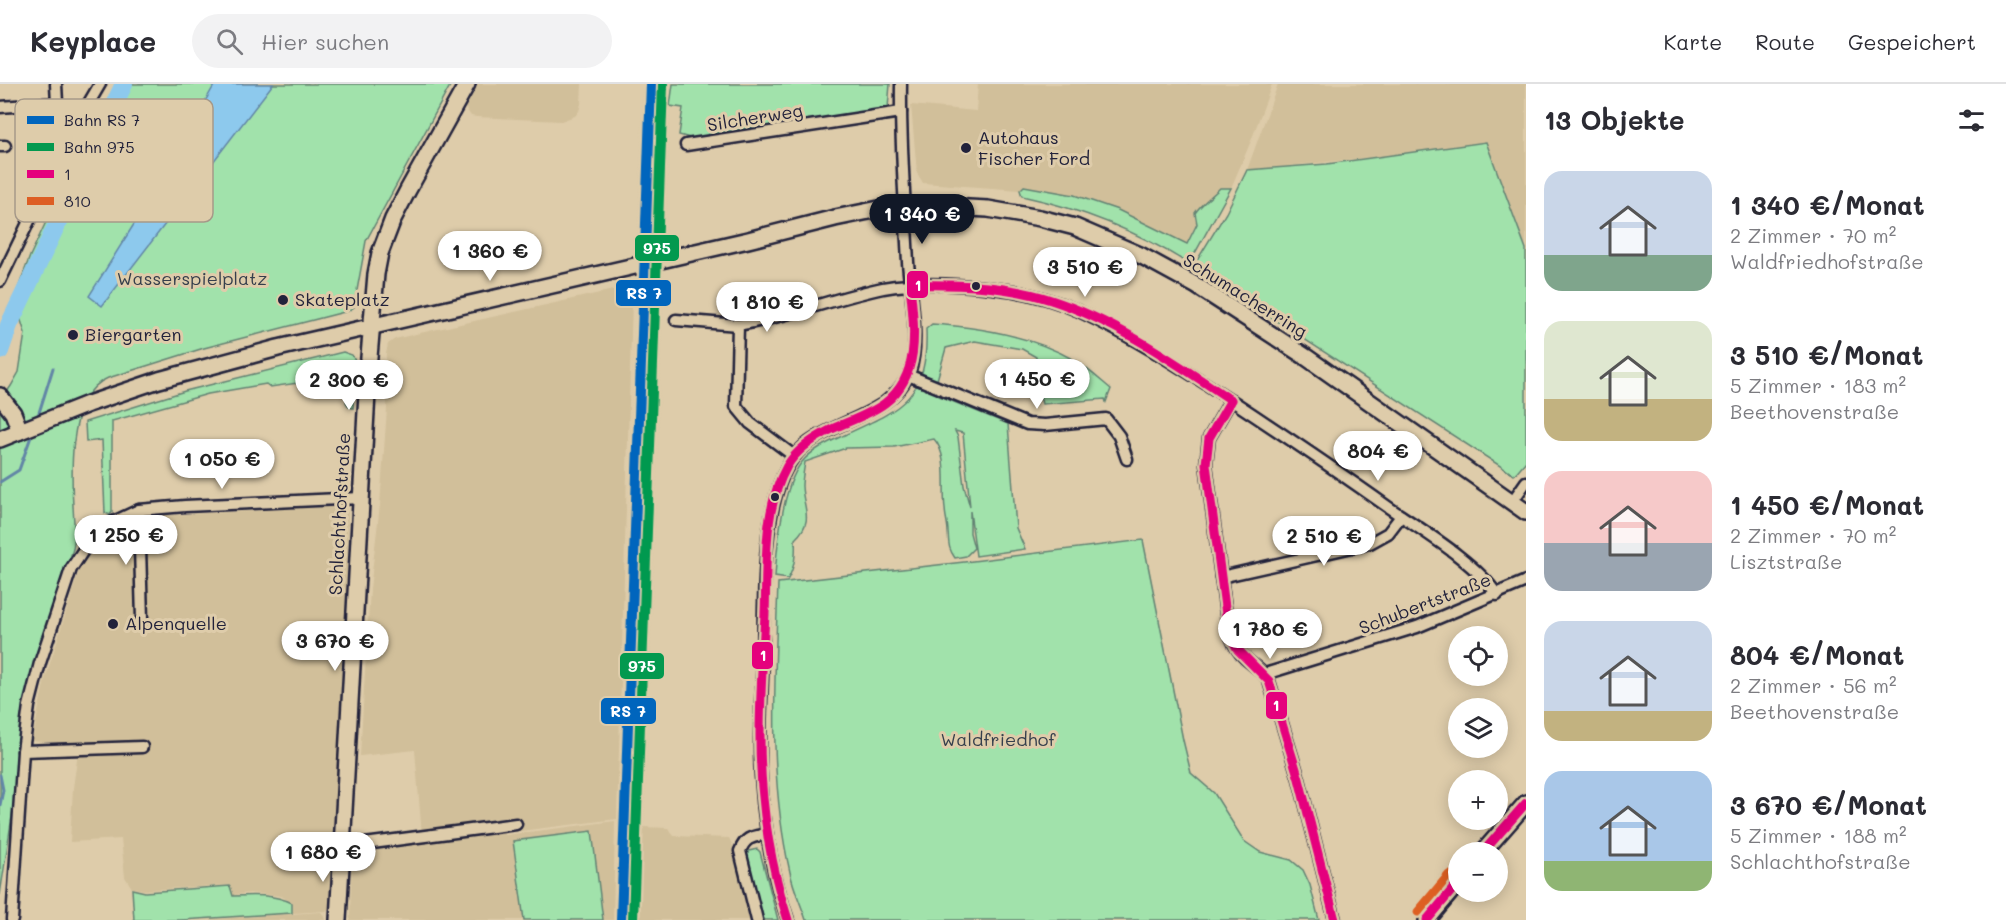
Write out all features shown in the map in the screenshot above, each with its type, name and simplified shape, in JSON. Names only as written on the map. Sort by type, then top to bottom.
[{"type":"main road","name":"Schlachthofstraße","points":[[338,920],[360,498],[371,326],[380,253],[393,219],[467,84]]},
{"type":"main road","name":"Schumacherring","points":[[0,439],[61,414],[159,380],[371,326],[879,209],[906,207],[988,209],[1041,218],[1076,227],[1142,256],[1197,286],[1306,357],[1526,512]]},
{"type":"main road","points":[[0,396],[25,429]]},
{"type":"main road","points":[[1492,842],[1526,803]]},
{"type":"main road","points":[[1427,920],[1448,895]]},
{"type":"street","points":[[56,84],[57,99]]},
{"type":"street","points":[[91,99],[100,84]]},
{"type":"street","points":[[788,920],[775,881],[767,834],[760,754],[768,537],[775,494],[794,456],[813,439],[883,404],[897,393],[908,375],[913,356],[901,84]]},
{"type":"street","points":[[0,107],[15,106]]},
{"type":"street","name":"Silcherweg","points":[[686,145],[901,112]]},
{"type":"street","points":[[0,281],[29,222]]},
{"type":"street","points":[[676,320],[738,325],[882,289],[910,285],[993,288],[1050,300],[1076,310],[1129,337],[1297,443],[1476,571],[1497,595]]},
{"type":"street","points":[[738,325],[736,406],[750,423],[794,456]]},
{"type":"street","points":[[908,375],[1027,424],[1045,425],[1106,419],[1119,436],[1127,459]]},
{"type":"street","points":[[1231,400],[1209,438],[1206,454],[1227,622],[1238,650],[1265,674],[1269,681],[1299,779],[1335,920]]},
{"type":"street","points":[[1512,502],[1526,482]]},
{"type":"street","points":[[12,920],[23,752],[29,706],[71,569],[84,547],[99,532],[120,518],[139,510],[360,498]]},
{"type":"street","points":[[139,510],[142,620]]},
{"type":"street","points":[[1221,577],[1370,543],[1388,533],[1401,516]]},
{"type":"street","name":"Schubertstraße","points":[[1265,674],[1417,627],[1526,581]]},
{"type":"street","points":[[23,752],[142,747]]},
{"type":"street","points":[[342,847],[516,824]]},
{"type":"street","points":[[757,920],[740,850],[743,842],[751,837],[767,834]]},
{"type":"shaded area","points":[[476,84],[582,84],[581,104],[575,116],[561,121],[471,116],[464,106]]},
{"type":"shaded area","points":[[978,84],[1272,84],[1231,188],[1220,188],[1210,196],[1195,219],[1197,223],[1187,244],[1118,210],[1074,195],[1025,186],[1020,190],[923,183],[917,173],[911,105],[976,111]]},
{"type":"shaded area","points":[[1278,84],[1526,84],[1526,249],[1486,142],[1415,153],[1247,170]]},
{"type":"shaded area","points":[[622,288],[631,291],[632,300],[617,819],[504,833],[505,835],[615,821],[613,920],[350,920],[352,848],[422,836],[415,750],[360,756],[370,589],[380,505],[387,409],[386,354],[388,344],[395,339],[420,333]]},
{"type":"shaded area","points":[[344,506],[348,513],[347,585],[329,908],[326,911],[293,913],[293,903],[281,896],[250,893],[233,895],[230,885],[145,890],[132,888],[125,877],[121,839],[70,842],[73,788],[79,746],[32,741],[45,679],[79,571],[89,553],[103,538],[114,529],[137,518]]},
{"type":"shaded area","points":[[642,827],[668,828],[674,836],[729,838],[736,852],[752,920],[637,920]]},
{"type":"shaded area","points":[[321,912],[325,920],[202,920]]},
{"type":"green space","name":"Wasserspielplatz","points":[[123,84],[451,84],[366,241],[354,307],[348,311],[204,348],[108,378],[93,388],[83,405],[73,448],[72,497],[75,536],[73,549],[36,661],[21,725],[14,803],[0,895],[0,402],[19,372],[25,333],[19,314],[17,291],[46,222],[213,222],[213,99],[114,99]]},
{"type":"green space","points":[[656,84],[665,84],[651,181]]},
{"type":"green space","points":[[673,84],[890,84],[888,108],[694,139],[679,135],[683,108],[670,106]]},
{"type":"green space","points":[[1486,142],[1526,249],[1526,461],[1514,475],[1193,267],[1226,213],[1247,170],[1327,164]]},
{"type":"green space","points":[[1024,186],[1074,195],[1118,210],[1187,244],[1197,224],[1195,213],[1197,210],[1220,188],[1231,188],[1189,264],[1149,241],[1108,222],[1066,207],[1022,196],[1020,190]]},
{"type":"green space","points":[[932,324],[950,325],[987,330],[1023,339],[1074,360],[1111,389],[1106,402],[1105,399],[1042,404],[1031,377],[1035,370],[1036,357],[1022,349],[975,341],[946,348],[937,380],[939,396],[1008,424],[1016,528],[1025,549],[976,556],[970,511],[970,533],[974,548],[966,556],[955,558],[949,543],[945,514],[942,454],[934,439],[894,447],[846,448],[805,462],[802,486],[806,514],[805,526],[795,539],[794,560],[788,579],[775,577],[785,501],[795,473],[802,462],[815,450],[878,419],[906,400],[915,388],[922,372],[926,353],[926,329]],"holes":[[[955,431],[963,433],[970,507],[964,486],[958,437]]]},
{"type":"green space","points":[[343,352],[352,355],[355,361],[353,408],[349,407],[346,402],[348,396],[345,390],[317,392],[298,383],[270,387],[266,384],[208,394],[112,421],[112,512],[110,515],[105,513],[102,440],[86,442],[85,422],[185,391]]},
{"type":"green space","name":"Waldfriedhof","points":[[1143,540],[1191,773],[1214,793],[1244,841],[1260,852],[1291,860],[1303,870],[1310,885],[1319,920],[806,920],[791,878],[778,800],[775,728],[778,583]]},
{"type":"green space","points":[[592,831],[603,920],[524,920],[513,841]]},
{"type":"green space","points":[[757,849],[760,852],[778,920],[764,920],[761,911],[747,854]]},
{"type":"green space","points":[[230,886],[233,896],[256,895],[292,903],[292,913],[182,920],[134,920],[132,889],[145,892]]},
{"type":"water","points":[[215,84],[273,84],[213,162],[213,99],[206,99]]},
{"type":"water","points":[[135,222],[167,222],[102,306],[89,296]]},
{"type":"waterway","points":[[117,99],[124,84]]},
{"type":"waterway","points":[[0,351],[9,325],[58,222]]},
{"type":"waterway","points":[[37,419],[53,368]]},
{"type":"waterway","points":[[0,482],[19,470],[33,431]]},
{"type":"waterway","points":[[0,775],[3,790],[0,805]]},
{"type":"transit line","points":[[621,920],[651,84]]},
{"type":"transit line","name":"1","points":[[788,920],[781,898],[767,830],[760,760],[767,538],[773,501],[787,466],[801,449],[825,432],[879,407],[897,392],[905,379],[913,349],[910,285],[981,286],[1017,291],[1051,300],[1099,319],[1121,331],[1231,400],[1209,438],[1206,464],[1227,622],[1238,650],[1269,681],[1299,779],[1335,920]]},
{"type":"transit line","name":"1","points":[[1492,842],[1526,803]]},
{"type":"transit line","name":"810","points":[[1418,912],[1448,876]]},
{"type":"transit line","name":"1","points":[[1427,920],[1448,895]]},
{"type":"rail line","name":"975","points":[[633,920],[663,84]]},
{"type":"place","name":"Autohaus Fischer Ford","points":[[966,148]]},
{"type":"place","name":"Skateplatz","points":[[283,300]]},
{"type":"place","name":"Biergarten","points":[[73,335]]},
{"type":"place","name":"Alpenquelle","points":[[113,624]]}]
